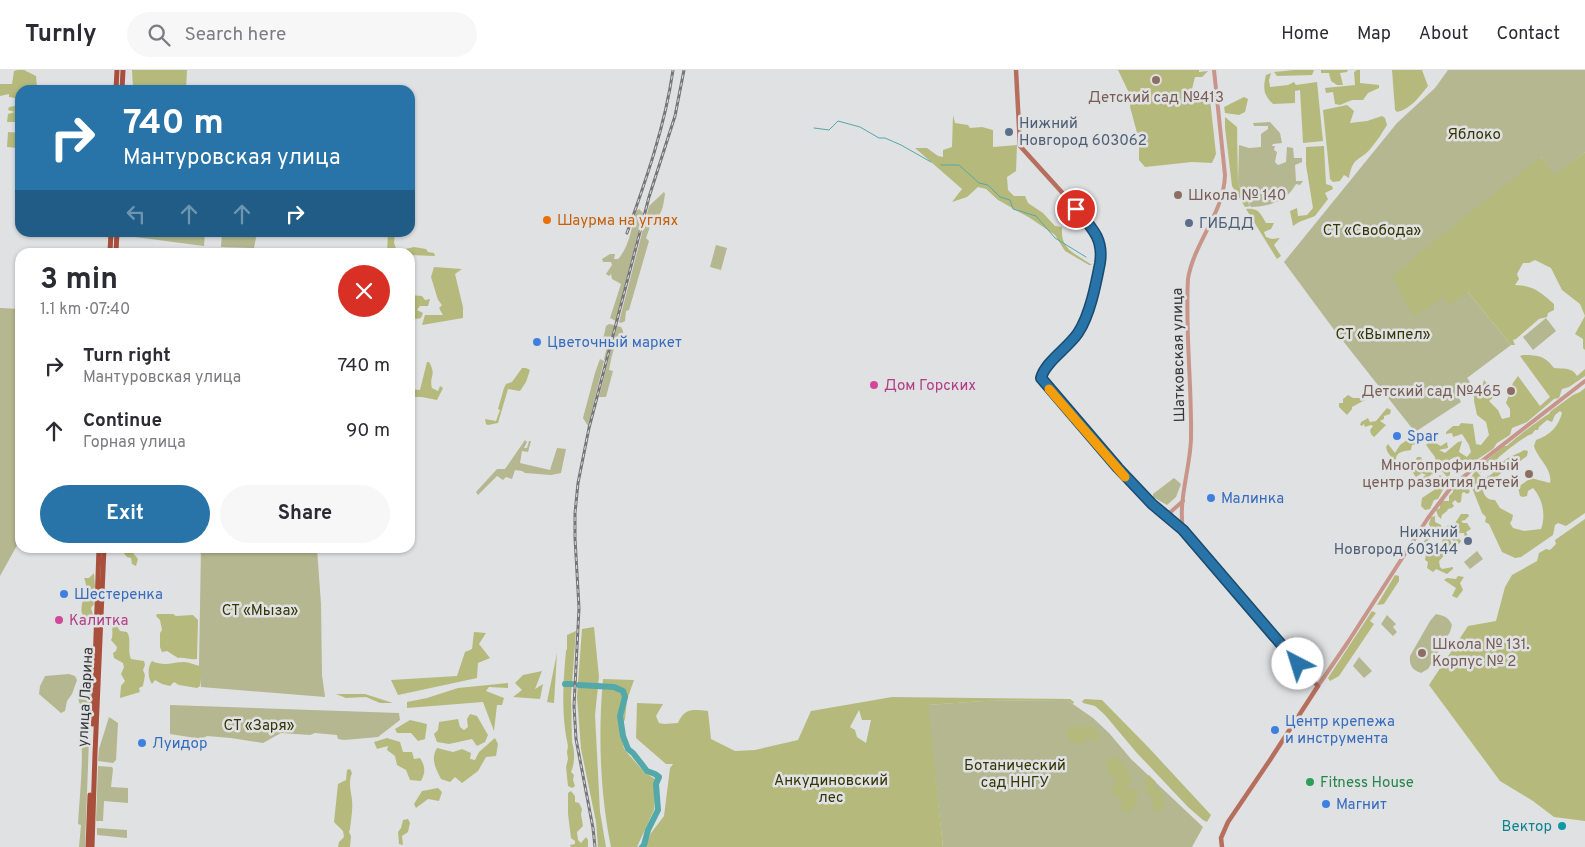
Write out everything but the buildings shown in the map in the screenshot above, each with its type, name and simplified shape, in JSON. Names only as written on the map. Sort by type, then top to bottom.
[{"type":"main road","points":[[116,85],[117,70]]},
{"type":"main road","points":[[122,85],[123,70]]},
{"type":"main road","points":[[1016,70],[1020,146],[1094,231],[1100,242],[1102,254],[1086,316],[1081,328],[1072,342],[1044,370],[1041,378],[1146,498],[1183,530],[1318,686],[1228,822],[1221,845]]},
{"type":"main road","name":"улица Ларина","points":[[88,847],[99,553]]},
{"type":"main road","name":"улица Ларина","points":[[92,847],[104,553]]},
{"type":"street","name":"Шатковская улица","points":[[1183,530],[1181,516],[1182,501],[1189,467],[1191,440],[1188,279],[1192,262],[1216,211],[1225,185],[1226,174],[1214,70]]},
{"type":"street","points":[[1318,686],[1449,490],[1478,464],[1585,381]]},
{"type":"street","points":[[1166,516],[1182,501]]},
{"type":"green space","points":[[24,70],[36,76],[37,85],[15,85],[15,98],[9,97],[9,94],[0,96],[0,84],[12,84],[14,71]]},
{"type":"green space","points":[[132,70],[187,70],[186,85],[133,85]]},
{"type":"green space","points":[[1118,70],[1208,71],[1202,77],[1195,77],[1191,93],[1210,99],[1216,154],[1212,163],[1192,162],[1145,167],[1139,160],[1139,140],[1130,107],[1131,97]]},
{"type":"green space","points":[[1314,70],[1312,75],[1277,76],[1274,72]]},
{"type":"green space","points":[[1321,70],[1348,70],[1347,72],[1340,73],[1343,85],[1337,85],[1331,81],[1329,73],[1321,73]]},
{"type":"green space","points":[[1360,70],[1360,83],[1379,85],[1379,88],[1368,93],[1363,100],[1352,100],[1340,105],[1335,104],[1333,92],[1326,93],[1325,88],[1355,85],[1354,72]]},
{"type":"green space","points":[[1392,70],[1422,70],[1428,86],[1411,105],[1397,112],[1395,110]]},
{"type":"green space","points":[[1448,70],[1585,70],[1585,152],[1555,176],[1541,157],[1443,297],[1468,292],[1511,345],[1467,378],[1470,382],[1456,392],[1461,402],[1415,432],[1332,327],[1284,262],[1397,123],[1435,88]]},
{"type":"green space","points":[[1271,73],[1270,87],[1288,85],[1294,82],[1296,85],[1317,82],[1323,141],[1303,143],[1300,90],[1295,91],[1295,103],[1273,104],[1266,94],[1264,84],[1266,75]]},
{"type":"green space","points":[[1244,97],[1248,99],[1245,112],[1239,115],[1225,113],[1224,107]]},
{"type":"green space","points":[[1347,105],[1354,111],[1350,123],[1367,121],[1382,116],[1385,118],[1387,125],[1371,148],[1355,162],[1349,178],[1344,175],[1340,181],[1333,182],[1330,179],[1323,110]]},
{"type":"green space","points":[[15,106],[15,112],[8,110],[9,107]]},
{"type":"green space","points":[[15,112],[15,122],[7,122],[8,114]]},
{"type":"green space","points":[[953,115],[955,123],[968,125],[970,128],[982,127],[993,130],[993,147],[1017,145],[1016,171],[1007,177],[1008,190],[1014,196],[1025,196],[1028,203],[1043,213],[1055,226],[1062,227],[1063,241],[1066,246],[1092,265],[1065,251],[1055,235],[998,200],[986,189],[978,187],[967,197],[952,202],[962,189],[915,148],[927,148],[938,156],[943,157],[943,150],[952,147]]},
{"type":"green space","points":[[1225,117],[1237,127],[1238,184],[1250,206],[1245,207],[1232,186]]},
{"type":"green space","points":[[1270,122],[1280,133],[1282,143],[1273,144],[1272,146],[1275,146],[1274,150],[1277,152],[1275,162],[1278,165],[1286,162],[1287,147],[1293,148],[1294,158],[1302,158],[1302,162],[1295,165],[1296,181],[1303,181],[1300,185],[1296,184],[1287,195],[1277,202],[1265,206],[1251,207],[1238,184],[1239,145],[1249,148],[1261,147],[1261,134],[1268,129],[1268,126],[1254,126],[1253,123]]},
{"type":"green space","points":[[8,132],[15,133],[15,148],[7,147]]},
{"type":"green space","points":[[1324,146],[1326,184],[1332,186],[1333,189],[1325,193],[1328,199],[1315,216],[1293,226],[1290,211],[1297,208],[1298,216],[1307,215],[1313,208],[1306,165],[1306,147]]},
{"type":"green space","points":[[1585,152],[1585,316],[1580,304],[1562,290],[1551,268],[1535,260],[1523,263],[1517,274],[1519,279],[1515,285],[1537,290],[1554,304],[1554,310],[1548,313],[1547,317],[1539,319],[1513,340],[1515,345],[1511,345],[1468,292],[1450,305],[1443,297],[1414,317],[1392,277],[1439,237],[1541,157],[1555,175]]},
{"type":"green space","points":[[664,192],[662,210],[656,219],[652,221],[646,238],[649,241],[629,310],[626,311],[625,321],[621,323],[619,322],[649,206]]},
{"type":"green space","points":[[639,209],[643,213],[616,321],[610,318],[621,284],[612,279],[611,274],[609,276],[606,274],[612,265],[611,262],[603,262],[602,259],[610,254],[615,254],[614,259],[618,259],[622,254],[630,237],[636,211]]},
{"type":"green space","points":[[1246,209],[1256,210],[1266,223],[1274,223],[1271,229],[1264,232],[1266,237],[1272,239],[1280,238],[1274,245],[1281,256],[1277,259]]},
{"type":"green space","points":[[135,237],[205,237],[204,246]]},
{"type":"green space","points":[[222,237],[256,237],[254,248],[221,247]]},
{"type":"green space","points":[[388,237],[395,237],[396,248],[387,248]]},
{"type":"green space","points":[[716,245],[727,248],[721,270],[710,267]]},
{"type":"green space","points":[[414,247],[426,249],[428,252],[434,253],[435,256],[415,255],[415,248],[410,248]]},
{"type":"green space","points":[[434,267],[462,269],[455,274],[463,307],[463,318],[422,325],[425,315],[443,315],[439,308],[442,305],[438,300],[431,277]]},
{"type":"green space","points":[[415,295],[422,296],[425,300],[430,299],[428,306],[420,306],[417,310],[423,313],[421,318],[416,319]]},
{"type":"green space","points":[[0,308],[15,309],[15,549],[0,576]]},
{"type":"green space","points":[[1585,316],[1585,350],[1583,348],[1583,339],[1575,334]]},
{"type":"green space","points":[[1546,318],[1556,331],[1533,350],[1523,337]]},
{"type":"green space","points":[[609,324],[614,325],[614,327],[605,361],[607,347],[602,344],[606,326]]},
{"type":"green space","points":[[617,326],[621,327],[623,332],[612,354],[609,370],[613,371],[606,397],[599,397]]},
{"type":"green space","points":[[1520,356],[1541,357],[1554,368],[1570,370],[1577,376],[1585,369],[1585,376],[1569,387],[1562,389],[1559,398],[1554,399],[1527,422],[1512,428],[1510,435],[1497,443],[1493,449],[1470,467],[1460,466],[1455,457],[1446,462],[1442,460],[1450,470],[1450,475],[1447,477],[1436,464],[1435,457],[1426,445],[1430,438],[1424,435],[1429,432],[1434,434],[1435,443],[1441,446],[1447,442],[1448,448],[1439,450],[1445,453],[1462,441],[1459,452],[1467,457],[1471,452],[1462,434],[1453,437],[1452,433],[1446,434],[1446,432],[1453,426],[1459,426],[1461,423],[1473,424],[1476,444],[1481,445],[1489,435],[1486,422],[1477,415],[1474,394],[1481,390],[1484,380],[1494,391],[1494,397],[1489,401],[1498,410],[1502,419],[1510,417],[1510,409],[1506,403],[1513,383],[1518,376],[1540,406],[1550,397]]},
{"type":"green space","points":[[600,359],[604,361],[588,426],[583,418]]},
{"type":"green space","points":[[427,362],[429,362],[433,373],[431,380],[432,388],[438,391],[440,386],[443,388],[437,400],[415,397],[415,390],[420,390]]},
{"type":"green space","points":[[522,368],[530,370],[526,382],[520,391],[508,389],[498,423],[486,424],[485,419],[496,421],[504,388],[506,384],[512,382]]},
{"type":"green space","name":"Многопрофильный центр развития детей","points":[[1585,388],[1585,513],[1566,526],[1558,523],[1555,525],[1553,535],[1521,557],[1515,558],[1502,552],[1489,524],[1485,522],[1486,517],[1482,513],[1469,480],[1476,470],[1482,478],[1489,476],[1507,459],[1524,450],[1528,451],[1527,456],[1511,468],[1503,471],[1495,479],[1489,481],[1483,491],[1487,498],[1495,500],[1500,508],[1513,515],[1510,523],[1513,528],[1524,531],[1541,529],[1543,513],[1539,497],[1533,488],[1528,491],[1527,496],[1520,496],[1518,487],[1531,478],[1550,483],[1547,468],[1534,446],[1536,440],[1545,436],[1556,426],[1562,413],[1560,411],[1555,415],[1552,422],[1547,420],[1538,430],[1535,430],[1499,457],[1491,467],[1480,473],[1477,468],[1551,411]]},
{"type":"green space","points":[[1366,391],[1365,400],[1352,407],[1347,415],[1339,407],[1339,403],[1343,403],[1343,399],[1348,395],[1353,398],[1361,398],[1362,392]]},
{"type":"green space","points":[[1387,408],[1391,410],[1390,414],[1384,416],[1384,419],[1380,421],[1386,425],[1374,437],[1370,430],[1373,426],[1365,427],[1364,424],[1360,425],[1361,422],[1368,418],[1370,422],[1376,421]]},
{"type":"green space","points":[[525,440],[527,442],[524,448],[527,448],[529,441],[531,441],[528,452],[522,451],[520,463],[550,470],[557,448],[566,449],[561,473],[551,475],[525,473],[515,470],[512,479],[506,477],[503,480],[497,476],[478,495],[476,492],[497,469],[505,469]]},
{"type":"green space","points":[[1407,440],[1413,440],[1416,444],[1412,445],[1411,450],[1399,453],[1390,464],[1385,463],[1391,457],[1386,447],[1388,444],[1395,453],[1400,445]]},
{"type":"green space","points":[[1417,457],[1421,457],[1424,465],[1423,470],[1428,469],[1432,472],[1436,470],[1438,472],[1436,475],[1432,474],[1414,489],[1411,479],[1415,482],[1420,478],[1423,479],[1426,475],[1422,473],[1416,477],[1413,473]]},
{"type":"green space","points":[[1440,475],[1447,482],[1447,488],[1444,488],[1438,499],[1434,500],[1430,509],[1425,510],[1421,506],[1422,498],[1434,490],[1437,485],[1443,484]]},
{"type":"green space","points":[[1174,478],[1181,484],[1176,497],[1167,505],[1153,497],[1153,494]]},
{"type":"green space","points":[[1460,483],[1468,488],[1470,492],[1467,494],[1462,493],[1461,502],[1458,503],[1455,500],[1452,503],[1454,506],[1442,515],[1441,519],[1436,510],[1440,508],[1440,504],[1443,501],[1449,501],[1453,488]]},
{"type":"green space","points":[[1461,514],[1468,514],[1469,516],[1461,521],[1467,523],[1471,529],[1466,532],[1468,536],[1465,538],[1464,533],[1460,533],[1457,536],[1461,541],[1456,545],[1450,539],[1452,545],[1439,561],[1442,569],[1453,567],[1453,569],[1447,574],[1436,569],[1433,572],[1427,568],[1426,554],[1434,551],[1437,547],[1440,547],[1443,551],[1442,540],[1448,534],[1446,528],[1448,525],[1454,525]]},
{"type":"green space","points":[[1435,516],[1435,522],[1441,525],[1442,529],[1425,543],[1426,537],[1429,536],[1428,532],[1431,529],[1429,524],[1431,517]]},
{"type":"green space","points":[[1585,519],[1585,821],[1554,817],[1533,801],[1500,781],[1429,685],[1468,626],[1496,621],[1505,587],[1512,575],[1537,561],[1539,553],[1546,549],[1550,550],[1556,544],[1555,540]]},
{"type":"green space","points":[[1477,551],[1483,559],[1470,569],[1464,562]]},
{"type":"green space","points":[[124,553],[133,553],[138,559],[136,566],[132,564],[131,558]]},
{"type":"green space","name":"СТ «Мыза»","points":[[201,553],[317,553],[321,604],[322,675],[325,697],[201,687],[199,665]]},
{"type":"green space","points":[[94,573],[95,587],[93,590],[95,594],[94,604],[91,608],[93,615],[91,621],[83,615],[82,606],[86,586],[84,578],[89,578]]},
{"type":"green space","points":[[1395,575],[1399,576],[1399,581],[1384,604],[1377,605]]},
{"type":"green space","points":[[1458,576],[1464,577],[1460,583],[1463,590],[1457,598],[1452,596],[1456,588],[1444,580],[1447,578],[1456,579]]},
{"type":"green space","points":[[1372,611],[1376,613],[1370,621],[1374,624],[1339,676],[1330,681],[1328,678]]},
{"type":"green space","points":[[157,614],[193,615],[198,620],[197,659],[178,658],[167,651],[162,652],[160,633],[162,630],[160,620],[156,616]]},
{"type":"green space","points":[[1436,614],[1446,617],[1452,625],[1450,632],[1428,669],[1421,673],[1412,667],[1410,656]]},
{"type":"green space","points":[[1387,615],[1396,624],[1393,627],[1397,632],[1393,636],[1381,624]]},
{"type":"green space","points":[[113,625],[117,626],[120,631],[127,632],[131,659],[144,661],[145,665],[143,670],[145,675],[143,686],[139,688],[140,692],[120,698],[121,686],[125,681],[121,674],[124,667],[123,663],[114,658],[113,653],[117,647],[111,640]]},
{"type":"green space","points":[[594,627],[599,677],[595,715],[600,812],[606,847],[598,847],[596,822],[581,749],[577,697],[582,629]]},
{"type":"green space","points":[[576,631],[571,697],[574,757],[571,772],[574,775],[575,786],[572,788],[568,786],[566,767],[568,746],[564,723],[563,687],[567,635]]},
{"type":"green space","points":[[474,632],[486,633],[479,644],[490,658],[478,663],[477,678],[398,695],[391,680],[457,676],[465,652],[472,649]]},
{"type":"green space","points":[[557,653],[554,703],[547,702]]},
{"type":"green space","points":[[1359,657],[1372,671],[1364,678],[1353,666]]},
{"type":"green space","points":[[93,658],[91,703],[83,705],[80,704],[79,694],[82,681]]},
{"type":"green space","points":[[152,661],[165,664],[186,662],[200,666],[200,686],[197,688],[179,685],[174,682],[170,686],[155,680],[152,684],[149,666]]},
{"type":"green space","points":[[542,671],[535,689],[543,684],[540,699],[513,697],[522,690],[515,683],[523,675]]},
{"type":"green space","points":[[69,674],[75,676],[77,680],[72,694],[67,701],[65,711],[61,713],[39,694],[40,686],[45,676]]},
{"type":"green space","points":[[603,679],[634,680],[627,700],[625,719],[620,731],[624,749],[644,772],[655,779],[654,810],[637,847],[611,847],[602,785],[601,721]]},
{"type":"green space","points":[[508,683],[508,688],[489,687],[486,691],[504,698],[502,705],[497,705],[494,731],[483,702],[407,708],[407,702],[458,688]]},
{"type":"green space","points":[[336,694],[365,694],[393,703],[380,703],[366,697],[346,698]]},
{"type":"green space","name":"Анкудиновский лес","points":[[892,697],[1070,699],[1074,702],[1073,704],[1067,700],[984,701],[928,705],[943,847],[645,847],[651,833],[664,816],[670,768],[673,764],[666,764],[636,738],[637,703],[663,704],[656,716],[659,723],[664,724],[678,723],[684,714],[690,711],[708,711],[711,739],[735,751],[755,750],[798,740],[811,711]],"holes":[[[859,710],[862,720],[871,720],[866,743],[857,737],[855,730],[850,727]]]},
{"type":"green space","points":[[1085,699],[1102,700],[1211,815],[1207,822],[1188,807],[1136,752],[1105,715],[1095,706],[1083,703],[1082,701]]},
{"type":"green space","name":"Ботанический сад ННГУ","points":[[1067,700],[1093,718],[1109,733],[1131,759],[1203,827],[1192,847],[943,847],[927,705],[984,701]]},
{"type":"green space","name":"СТ «Заря»","points":[[170,705],[399,713],[400,720],[378,737],[344,740],[338,739],[337,735],[281,733],[263,743],[207,736],[202,739],[170,734]]},
{"type":"green space","points":[[82,714],[87,715],[89,739],[85,847],[79,847],[81,825],[78,824],[82,758],[79,718]]},
{"type":"green space","points":[[470,714],[477,716],[488,735],[485,742],[477,746],[472,739],[449,744],[437,742],[434,734],[438,730],[439,722],[458,719],[460,727],[464,730],[468,727],[467,719]]},
{"type":"green space","points":[[109,717],[118,723],[116,760],[113,763],[98,761],[99,749]]},
{"type":"green space","points":[[410,720],[427,724],[425,739],[418,741],[411,733],[397,733],[395,729]]},
{"type":"green space","points":[[1092,726],[1100,736],[1096,741],[1086,738],[1084,744],[1071,742],[1066,728]]},
{"type":"green space","points":[[387,738],[400,742],[403,752],[412,752],[414,759],[420,758],[424,769],[421,781],[410,780],[406,770],[397,765],[395,756],[387,750],[388,746],[377,749],[374,742]]},
{"type":"green space","points":[[495,738],[498,744],[496,756],[486,757],[478,771],[462,783],[455,777],[450,782],[441,779],[434,760],[437,748],[453,752],[462,749],[471,753],[470,759],[475,760],[479,752]]},
{"type":"green space","points":[[1110,757],[1117,757],[1129,771],[1132,783],[1128,784],[1130,792],[1135,789],[1139,792],[1136,799],[1139,803],[1135,805],[1130,813],[1120,808],[1121,805],[1125,804],[1112,793],[1111,789],[1116,783],[1108,771],[1107,760]]},
{"type":"green space","points":[[98,766],[112,767],[111,787],[128,788],[128,803],[104,801],[103,821],[96,821]]},
{"type":"green space","points":[[350,769],[352,773],[350,783],[352,807],[349,832],[351,836],[350,847],[338,847],[339,842],[344,837],[343,831],[334,822],[338,784],[346,780],[347,770]]},
{"type":"green space","points":[[1149,775],[1156,782],[1154,787],[1160,790],[1164,803],[1162,810],[1158,812],[1155,811],[1152,804],[1153,799],[1147,793],[1144,780]]},
{"type":"green space","points":[[438,788],[442,792],[439,801],[428,799],[416,808],[414,804],[422,791]]},
{"type":"green space","points":[[571,791],[575,796],[575,802],[579,803],[582,809],[583,826],[577,832],[578,840],[581,843],[586,837],[588,847],[571,847],[570,845],[575,844],[575,841],[571,838],[568,814],[568,793]]},
{"type":"green space","points":[[408,819],[410,823],[408,832],[402,836],[403,845],[399,844],[398,832],[403,820]]},
{"type":"green space","points":[[97,828],[127,830],[127,838],[97,835]]},
{"type":"waterway","points":[[814,128],[829,130],[838,121],[860,127],[879,138],[885,138],[901,145],[931,162]]},
{"type":"waterway","points":[[941,165],[959,165],[979,183],[988,185],[1000,197],[1010,200],[1013,209],[1036,216],[1055,238],[1086,257]]},
{"type":"waterway","points":[[565,684],[572,684]]},
{"type":"waterway","points":[[579,685],[614,687],[623,691],[625,697],[620,716],[623,736],[628,749],[647,771],[659,777],[656,784],[658,810],[642,847]]},
{"type":"railway","points":[[627,233],[660,132],[673,70]]},
{"type":"railway","points":[[595,847],[576,739],[574,706],[579,608],[575,538],[578,483],[589,428],[649,197],[675,116],[684,70]]},
{"type":"slow traffic","points":[[1049,389],[1125,477]]},
{"type":"place","name":"Детский сад №413","points":[[1156,80]]},
{"type":"place","name":"Нижний Новгород 603062","points":[[1009,132]]},
{"type":"place","name":"Школа № 140","points":[[1178,195]]},
{"type":"place","name":"Шаурма на углях","points":[[547,220]]},
{"type":"place","name":"ГИБДД","points":[[1189,223]]},
{"type":"place","name":"Цветочный маркет","points":[[537,342]]},
{"type":"place","name":"Дом Горских","points":[[874,385]]},
{"type":"place","name":"Детский сад №465","points":[[1511,391]]},
{"type":"place","name":"Spar","points":[[1397,436]]},
{"type":"place","name":"Многопрофильный центр развития детей","points":[[1529,474]]},
{"type":"place","name":"Малинка","points":[[1211,498]]},
{"type":"place","name":"Нижний Новгород 603144","points":[[1468,541]]},
{"type":"place","name":"Шестеренка","points":[[64,594]]},
{"type":"place","name":"Калитка","points":[[59,620]]},
{"type":"place","name":"Школа № 131. Корпус № 2","points":[[1422,653]]},
{"type":"place","name":"Центр крепежа и инструмента","points":[[1275,730]]},
{"type":"place","name":"Луидор","points":[[142,743]]},
{"type":"place","name":"Fitness House","points":[[1310,782]]},
{"type":"place","name":"Магнит","points":[[1326,804]]},
{"type":"place","name":"Вектор","points":[[1562,826]]},
{"type":"route","points":[[1076,209],[1098,237],[1102,254],[1086,316],[1081,328],[1070,344],[1044,370],[1041,378],[1044,384],[1118,468],[1152,504],[1183,530],[1298,664]]},
{"type":"park label","name":"Яблоко","points":[[1474,134]]},
{"type":"park label","name":"СТ «Свобода»","points":[[1372,230]]},
{"type":"park label","name":"СТ «Вымпел»","points":[[1383,334]]}]
